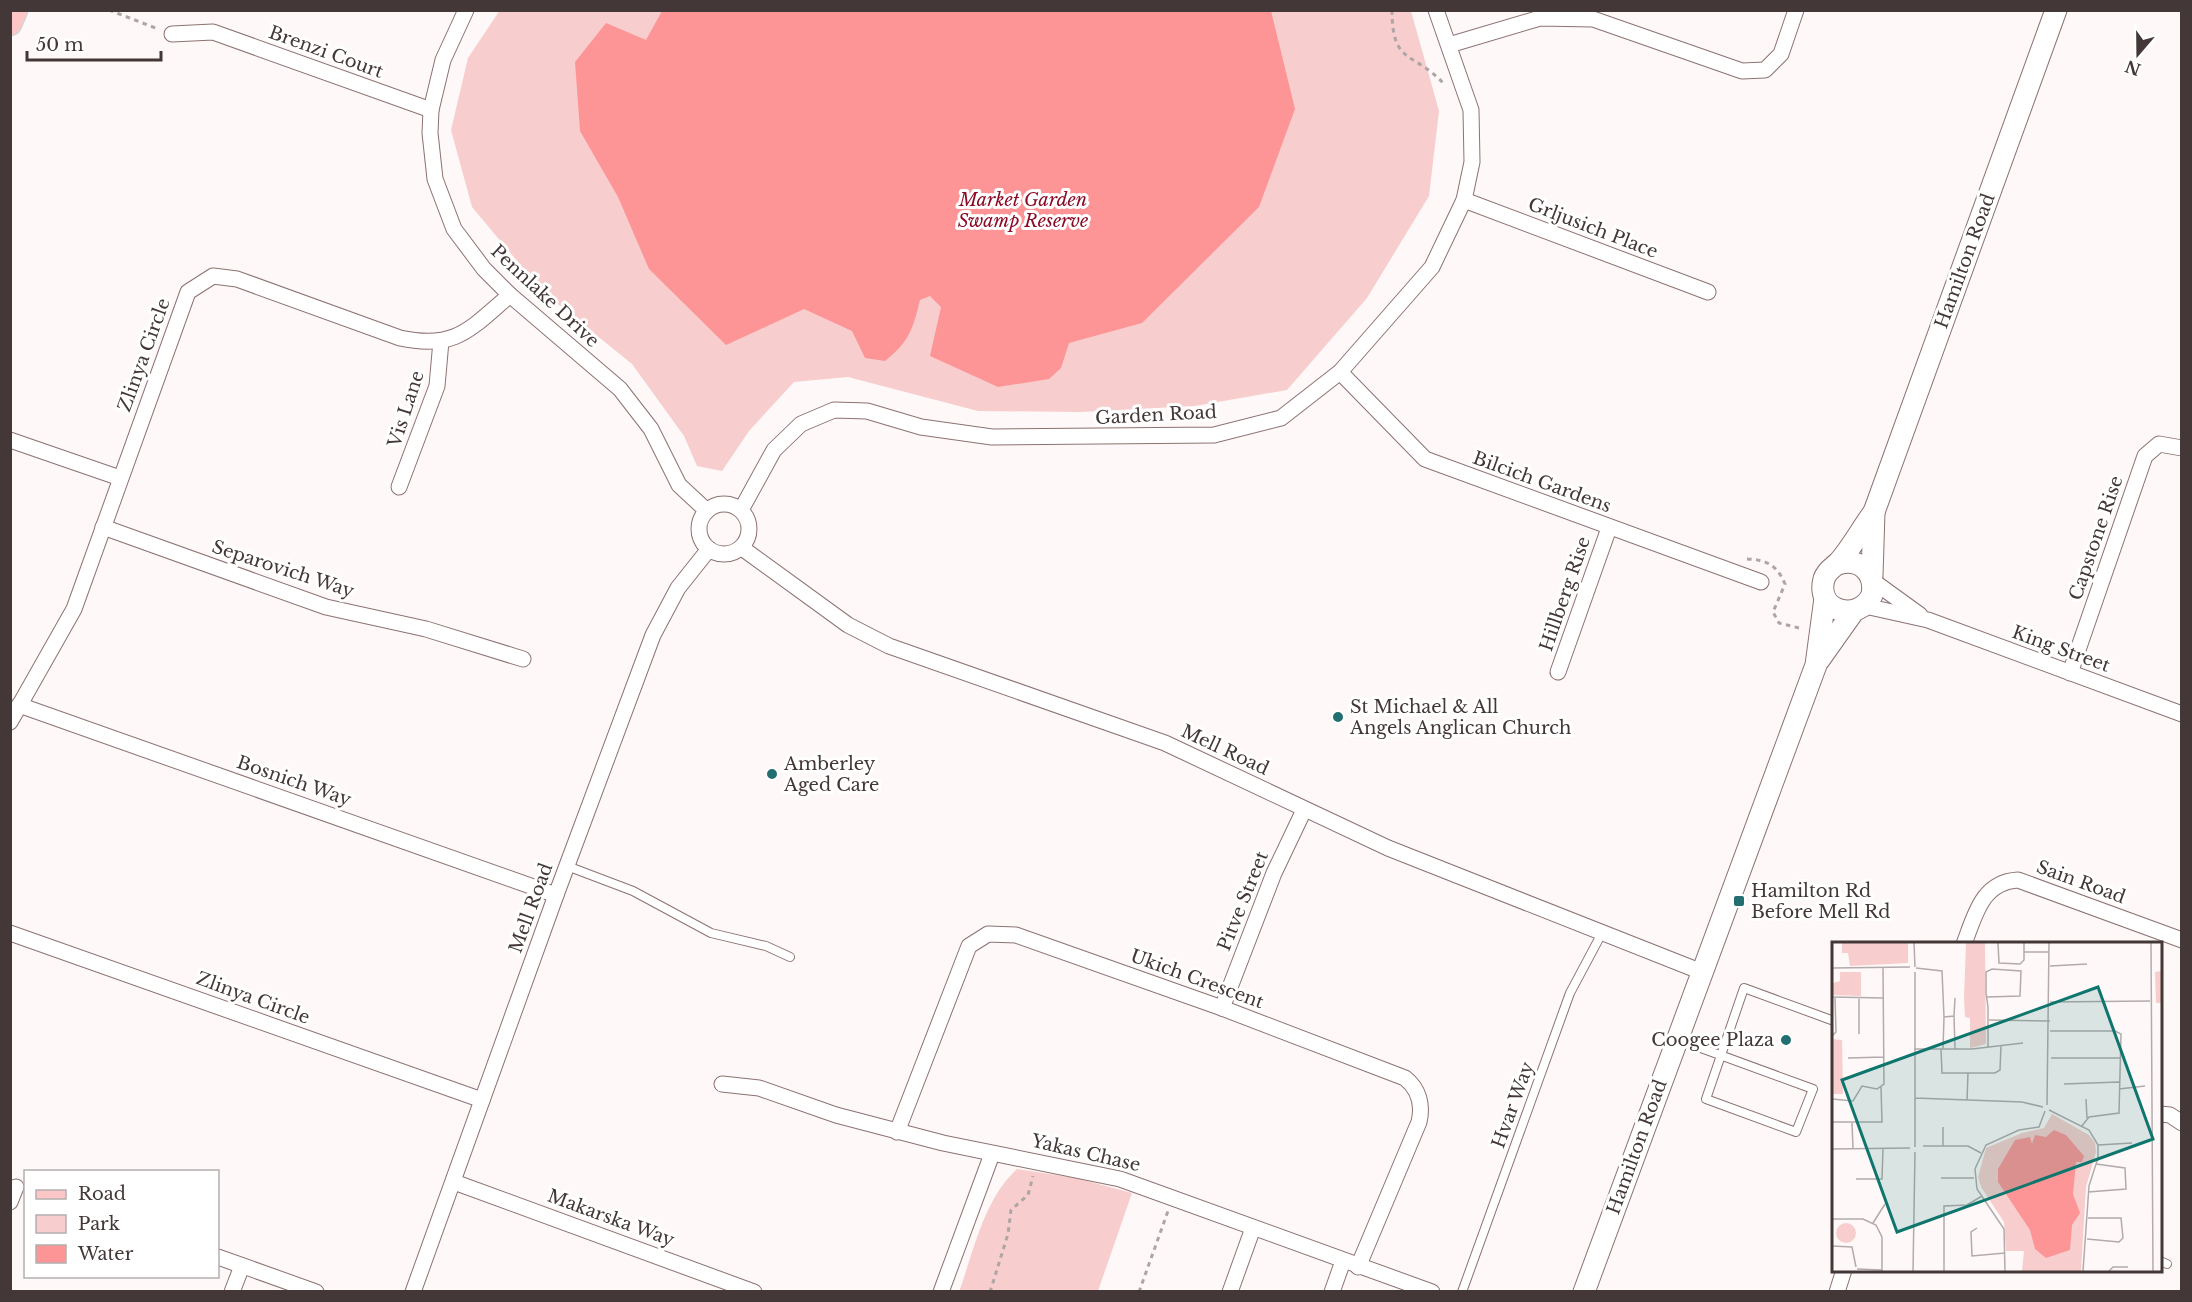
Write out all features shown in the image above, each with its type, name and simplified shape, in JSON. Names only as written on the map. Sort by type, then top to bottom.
[{"type":"main road","points":[[10,24],[16,10]]},
{"type":"main road","name":"Hamilton Road","points":[[1838,564],[1874,512],[2056,10]]},
{"type":"main road","name":"Hamilton Road","points":[[1872,579],[1874,512]]},
{"type":"main road","points":[[1846,561],[1861,565],[1872,579],[1872,595],[1859,609],[1836,610],[1825,598],[1823,590],[1826,574],[1838,564],[1846,561]]},
{"type":"main road","name":"Hamilton Road","points":[[1584,1292],[1815,665],[1825,598]]},
{"type":"main road","name":"Hamilton Road","points":[[1815,665],[1859,609]]},
{"type":"street","name":"Pennlake Drive","points":[[466,10],[443,60],[431,110],[431,158],[443,204],[465,245],[484,269],[510,295],[620,389],[651,429],[679,485],[706,511]]},
{"type":"street","name":"Garden Road","points":[[741,510],[774,450],[801,424],[834,410],[867,411],[921,427],[992,437],[1214,435],[1281,418],[1340,372],[1432,267],[1464,200],[1472,162],[1471,110],[1436,10]]},
{"type":"street","points":[[1449,45],[1540,18],[1593,19],[1742,71],[1765,70],[1781,54],[1796,10]]},
{"type":"street","name":"Brenzi Court","points":[[172,34],[213,33],[431,110]]},
{"type":"street","name":"Grljusich Place","points":[[1464,200],[1708,292]]},
{"type":"street","name":"Zlinya Circle","points":[[10,722],[74,609],[188,291],[213,276],[237,279],[400,338],[423,343],[455,338],[469,330],[510,295]]},
{"type":"street","name":"Vis Lane","points":[[399,487],[437,386],[441,341]]},
{"type":"street","name":"Bilcich Gardens","points":[[1340,372],[1425,459],[1761,582]]},
{"type":"street","points":[[10,440],[120,478]]},
{"type":"street","name":"Capstone Rise","points":[[2070,673],[2145,456],[2159,444],[2181,448]]},
{"type":"street","points":[[728,504],[741,510],[750,525],[750,533],[742,548],[729,554],[709,549],[703,543],[699,526],[706,511],[728,504]]},
{"type":"street","name":"Separovich Way","points":[[103,527],[326,608],[426,628],[523,659]]},
{"type":"street","name":"Hillberg Rise","points":[[1558,672],[1609,528]]},
{"type":"street","name":"Mell Road","points":[[742,548],[848,625],[889,646],[1200,757],[1304,810],[1388,848],[1702,972]]},
{"type":"street","name":"Mell Road","points":[[413,1292],[556,895],[654,635],[678,588],[709,549]]},
{"type":"street","name":"King Street","points":[[1872,579],[1928,620]]},
{"type":"street","name":"King Street","points":[[1859,609],[1928,620],[2180,712]]},
{"type":"street","name":"Bosnich Way","points":[[19,705],[556,895]]},
{"type":"street","name":"Pitve Street","points":[[1222,1008],[1274,873],[1304,810]]},
{"type":"street","name":"Sain Road","points":[[1965,942],[1979,903],[1986,893],[2007,880],[2018,880],[2181,940]]},
{"type":"street","name":"Zlinya Circle","points":[[10,933],[482,1100]]},
{"type":"street","name":"Ukich Crescent","points":[[897,1132],[969,946],[988,934],[1016,935],[1222,1008],[1405,1078],[1413,1084],[1420,1103],[1419,1122],[1358,1267]]},
{"type":"street","name":"Yakas Chase","points":[[722,1084],[759,1088],[836,1115],[897,1132],[992,1154],[1120,1179],[1432,1292]]},
{"type":"street","points":[[2162,1114],[2170,1115],[2181,1123]]},
{"type":"street","points":[[941,1292],[992,1154]]},
{"type":"street","name":"Makarska Way","points":[[454,1182],[754,1292]]},
{"type":"street","points":[[10,1202],[17,1187]]},
{"type":"street","points":[[1230,1292],[1253,1228]]},
{"type":"street","points":[[219,1257],[316,1292]]},
{"type":"street","points":[[1332,1292],[1343,1261]]},
{"type":"street","points":[[232,1292],[242,1266]]},
{"type":"street","points":[[1837,1292],[1843,1272]]},
{"type":"lane","points":[[567,866],[633,891],[711,933],[766,946],[790,957]]},
{"type":"lane","name":"Hvar Way","points":[[1462,1292],[1570,993],[1602,933]]},
{"type":"lane","points":[[1676,1039],[1721,1056],[1813,1089],[1796,1132],[1706,1099],[1721,1056],[1744,988],[1832,1022]]},
{"type":"path","points":[[109,10],[172,34]]},
{"type":"path","points":[[1392,10],[1392,33],[1398,49],[1438,78],[1450,91]]},
{"type":"path","points":[[1746,559],[1771,563],[1779,572],[1785,584],[1774,608],[1779,623],[1792,628],[1807,629]]},
{"type":"path","points":[[990,1292],[1008,1234],[1011,1209],[1028,1195],[1036,1161]]},
{"type":"path","points":[[1139,1292],[1174,1197]]},
{"type":"green space","name":"Market Garden Swamp Reserve","points":[[500,10],[1411,11],[1439,111],[1429,196],[1367,298],[1287,390],[1195,406],[1080,412],[978,411],[848,377],[794,382],[749,431],[722,471],[697,466],[684,436],[632,364],[543,292],[472,207],[451,130],[468,58]]},
{"type":"green space","points":[[1017,1169],[1076,1178],[1132,1193],[1098,1291],[959,1292],[988,1210],[996,1195]]},
{"type":"water","points":[[662,11],[1271,11],[1295,109],[1259,207],[1142,323],[1069,343],[1061,368],[1049,379],[998,387],[930,356],[941,307],[930,296],[920,300],[915,319],[905,341],[885,361],[865,358],[852,331],[804,309],[726,345],[649,269],[618,197],[580,131],[575,62],[606,23],[646,40]]},
{"type":"place","name":"St Michael & All Angels Anglican Church","points":[[1338,717]]},
{"type":"place","name":"Amberley Aged Care","points":[[772,774]]},
{"type":"place","name":"Hamilton Rd Before Mell Rd","points":[[1739,901]]},
{"type":"place","name":"Coogee Plaza","points":[[1786,1040]]}]
